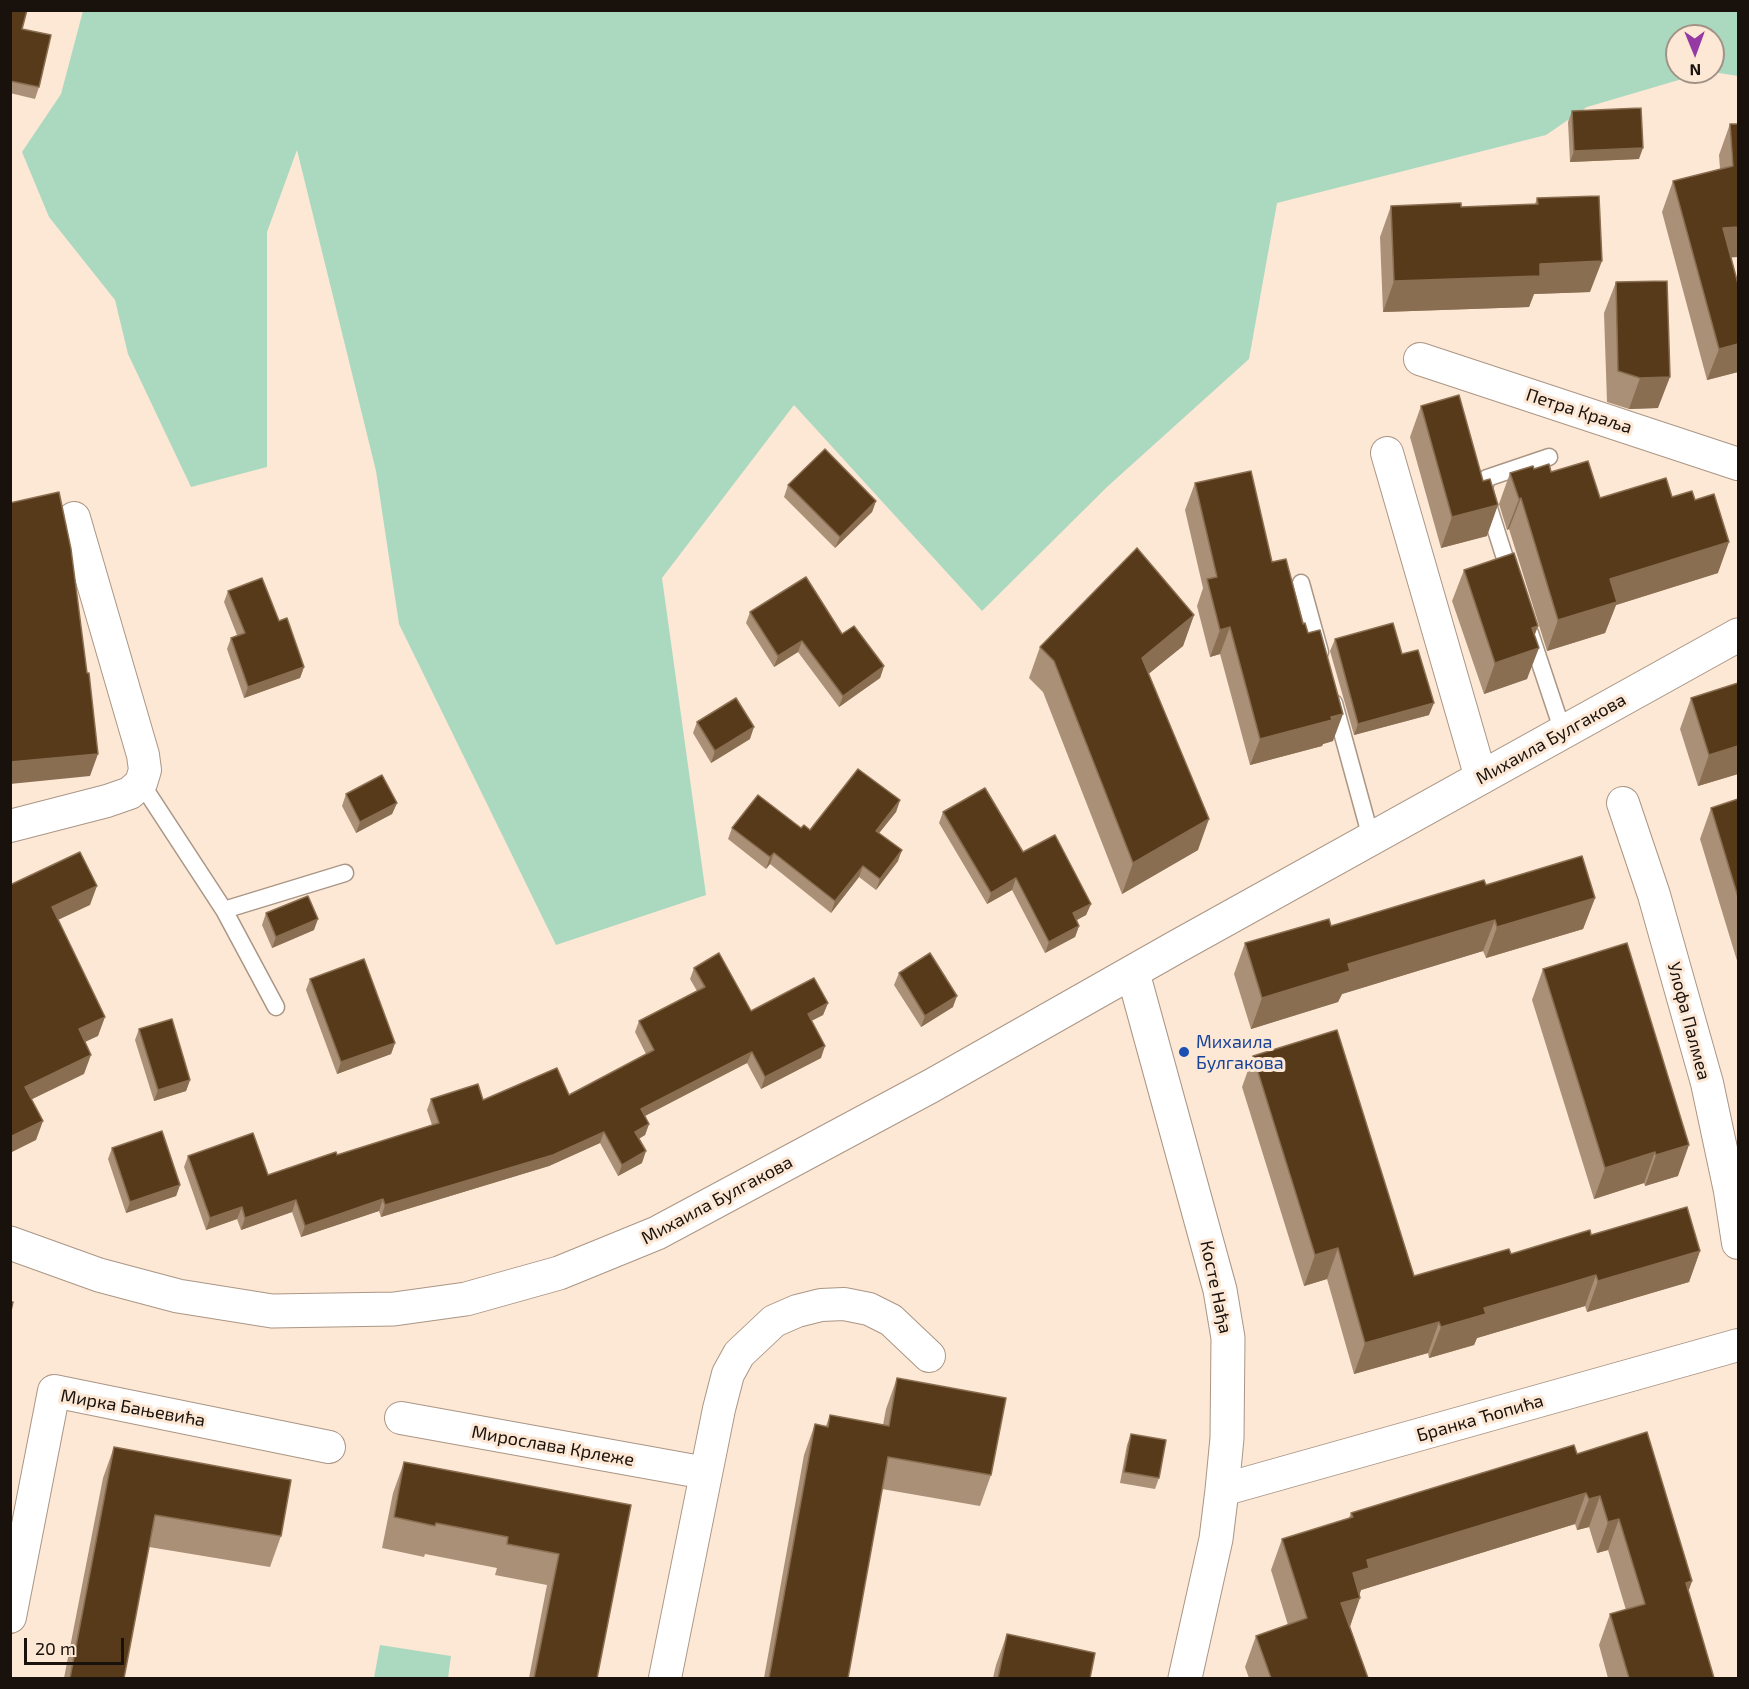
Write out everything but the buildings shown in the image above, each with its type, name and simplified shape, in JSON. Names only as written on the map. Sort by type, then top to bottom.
[{"type":"street","name":"Петра Краља","points":[[1420,359],[1738,464]]},
{"type":"street","points":[[1387,453],[1481,778]]},
{"type":"street","points":[[10,826],[130,793],[141,783],[145,770],[143,755],[74,518]]},
{"type":"street","name":"Михаила Булгакова","points":[[10,1243],[99,1275],[178,1296],[272,1311],[394,1309],[466,1299],[558,1274],[657,1233],[931,1086],[1371,838],[1738,635]]},
{"type":"street","name":"Улофа Палмеа","points":[[1623,803],[1654,895],[1707,1083],[1730,1191],[1738,1243]]},
{"type":"street","name":"Косте Нађа","points":[[1133,973],[1220,1290],[1228,1338],[1227,1438],[1222,1490],[1215,1539],[1185,1678]]},
{"type":"street","points":[[665,1678],[728,1374],[738,1354],[774,1321],[797,1311],[821,1305],[844,1304],[869,1309],[891,1320],[929,1356]]},
{"type":"street","name":"Бранка Ћопића","points":[[1222,1490],[1738,1345]]},
{"type":"street","name":"Мирка Бањевића","points":[[10,1617],[54,1391],[329,1447]]},
{"type":"street","name":"Мирослава Крлеже","points":[[401,1418],[706,1473]]},
{"type":"lane","points":[[1518,596],[1484,488],[1487,478],[1549,457]]},
{"type":"lane","points":[[1301,583],[1371,838]]},
{"type":"lane","points":[[1525,619],[1563,732]]},
{"type":"lane","points":[[141,783],[224,910],[276,1006]]},
{"type":"lane","points":[[224,910],[345,873]]},
{"type":"green space","points":[[83,11],[1738,11],[1738,76],[1725,74],[1725,24],[1665,24],[1665,84],[1587,107],[1546,135],[1277,203],[1249,359],[1107,487],[982,611],[794,405],[662,578],[706,895],[556,945],[399,624],[376,471],[297,150],[267,232],[267,467],[191,487],[128,354],[115,300],[49,217],[22,152],[61,94]]},
{"type":"green space","points":[[380,1645],[451,1656],[448,1678],[374,1678]]},
{"type":"place","name":"Михаила Булгакова","points":[[1184,1052]]}]
